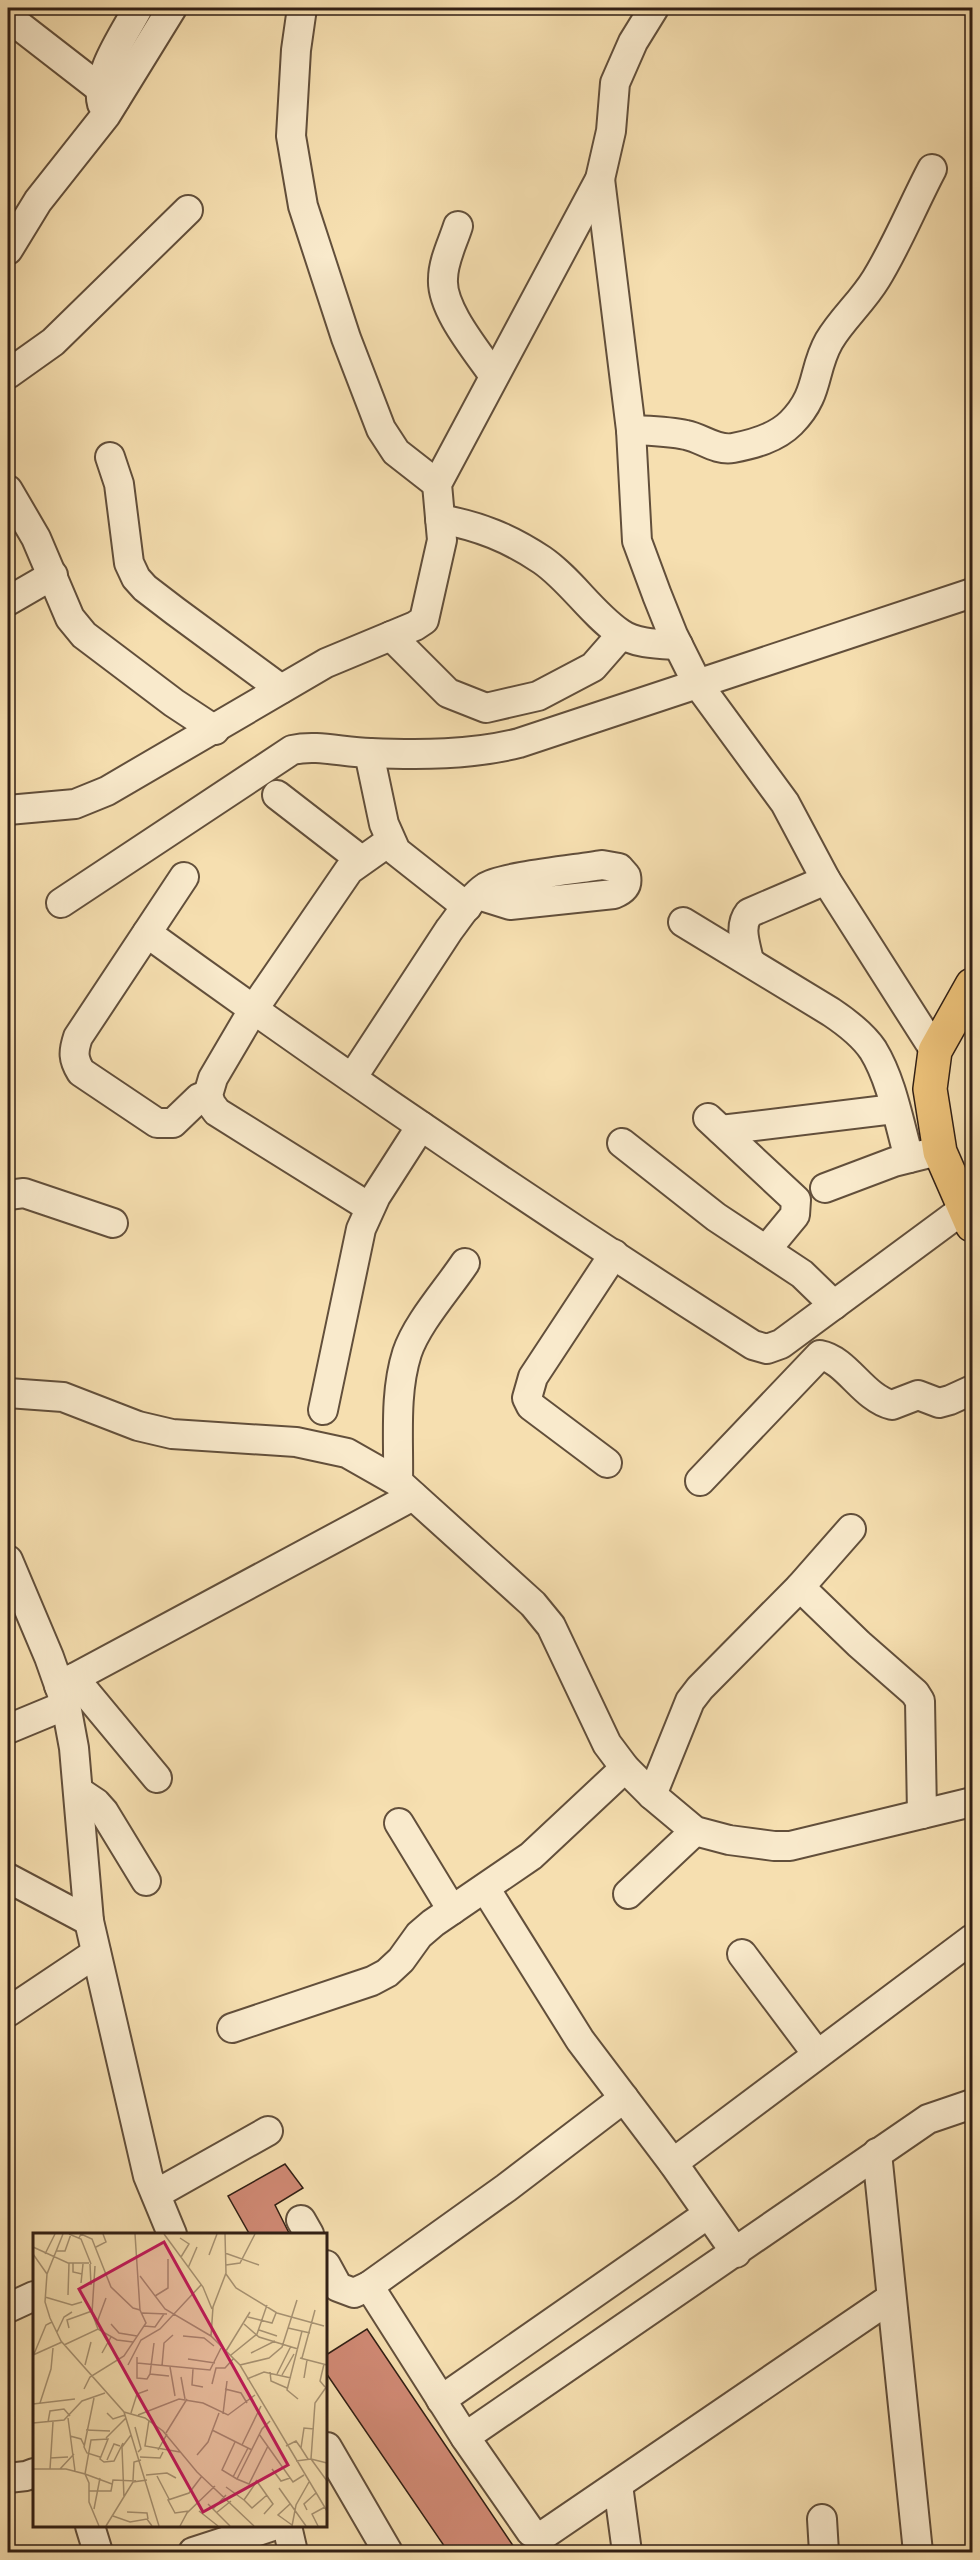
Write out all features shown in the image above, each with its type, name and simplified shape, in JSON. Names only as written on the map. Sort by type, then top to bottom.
[{"type":"main road","points":[[969,1217],[925,1155],[935,1051],[972,984]]},
{"type":"street","points":[[107,101],[103,76],[138,8]]},
{"type":"street","points":[[8,250],[38,201],[172,8]]},
{"type":"street","points":[[302,8],[291,136],[303,206],[346,338],[381,429],[396,452],[437,484]]},
{"type":"street","points":[[8,810],[75,804],[107,791],[215,730],[326,663],[424,620],[442,540],[437,484],[600,179],[610,131],[615,83],[633,42],[654,8]]},
{"type":"street","points":[[8,17],[107,101]]},
{"type":"street","points":[[631,430],[688,435],[718,447],[730,449],[756,443],[776,435],[790,425],[805,408],[814,389],[828,344],[838,327],[877,278],[932,169]]},
{"type":"street","points":[[600,179],[631,430],[637,541],[678,645],[697,683],[785,803],[826,880],[935,1051]]},
{"type":"street","points":[[8,374],[53,342],[189,210]]},
{"type":"street","points":[[458,226],[442,278],[444,295],[494,376]]},
{"type":"street","points":[[110,458],[119,484],[129,563],[136,578],[167,605],[281,689]]},
{"type":"street","points":[[8,490],[36,538],[70,618],[84,635],[174,703],[215,730]]},
{"type":"street","points":[[440,519],[473,525],[506,539],[544,561],[621,634],[654,644],[678,645]]},
{"type":"street","points":[[8,601],[52,575]]},
{"type":"street","points":[[61,903],[292,750],[307,746],[369,753],[454,753],[495,749],[972,593]]},
{"type":"street","points":[[391,636],[448,693],[486,708],[538,696],[593,667],[621,634]]},
{"type":"street","points":[[352,1077],[449,930],[472,901],[396,851],[390,841],[379,803],[369,753]]},
{"type":"street","points":[[277,795],[361,860]]},
{"type":"street","points":[[369,1207],[217,1112],[208,1095],[213,1078],[253,1010],[349,870],[390,841]]},
{"type":"street","points":[[184,877],[78,1037],[74,1049],[74,1061],[81,1072],[157,1123],[173,1123],[199,1098],[208,1095]]},
{"type":"street","points":[[749,961],[743,928],[744,920],[749,913],[826,880]]},
{"type":"street","points":[[683,922],[838,1017],[864,1040],[879,1062],[894,1109],[925,1155],[894,1162],[825,1188]]},
{"type":"street","points":[[147,933],[253,1010],[421,1125],[753,1345],[767,1349],[781,1344],[834,1305],[969,1217]]},
{"type":"street","points":[[766,1250],[795,1215],[796,1200],[715,1124],[894,1109]]},
{"type":"street","points":[[322,1410],[361,1229],[369,1207],[421,1125]]},
{"type":"street","points":[[622,1143],[716,1217],[802,1274],[834,1305]]},
{"type":"street","points":[[8,1195],[24,1192],[113,1223]]},
{"type":"street","points":[[607,1463],[531,1406],[526,1398],[533,1377],[614,1254]]},
{"type":"street","points":[[405,1489],[400,1387],[408,1351],[416,1334],[465,1263]]},
{"type":"street","points":[[700,1481],[820,1355],[834,1361],[884,1403],[892,1404],[918,1395],[939,1403],[972,1390]]},
{"type":"street","points":[[8,1393],[63,1397],[138,1426],[172,1434],[320,1445],[347,1453],[405,1489],[533,1604],[551,1626],[594,1721],[607,1744],[625,1768],[652,1795],[696,1831],[729,1840],[790,1846],[972,1802]]},
{"type":"street","points":[[8,1729],[66,1690],[405,1489]]},
{"type":"street","points":[[652,1795],[690,1701],[700,1688],[800,1587],[851,1529]]},
{"type":"street","points":[[8,1560],[66,1690],[74,1748],[89,1921],[148,2176],[171,2233]]},
{"type":"street","points":[[800,1587],[859,1644],[915,1693],[920,1701],[922,1814]]},
{"type":"street","points":[[66,1690],[157,1778]]},
{"type":"street","points":[[232,2028],[372,1981],[387,1973],[401,1960],[419,1935],[531,1856],[625,1768]]},
{"type":"street","points":[[78,1791],[104,1812],[146,1881]]},
{"type":"street","points":[[399,1823],[452,1910]]},
{"type":"street","points":[[628,1894],[696,1831]]},
{"type":"street","points":[[8,1878],[89,1921]]},
{"type":"street","points":[[484,1888],[580,2040],[673,2163],[736,2253]]},
{"type":"street","points":[[673,2163],[972,1939]]},
{"type":"street","points":[[8,2012],[96,1953]]},
{"type":"street","points":[[742,1954],[817,2054]]},
{"type":"street","points":[[327,2267],[338,2287],[354,2293],[369,2286],[506,2188],[624,2098]]},
{"type":"street","points":[[465,2437],[736,2253],[876,2153],[928,2119],[972,2104]]},
{"type":"street","points":[[156,2194],[268,2131]]},
{"type":"street","points":[[876,2153],[918,2553]]},
{"type":"street","points":[[441,2400],[708,2214]]},
{"type":"street","points":[[369,2286],[465,2437],[531,2532],[542,2536],[891,2298]]},
{"type":"street","points":[[8,2308],[33,2296]]},
{"type":"street","points":[[327,2447],[388,2553]]},
{"type":"street","points":[[8,2478],[33,2473]]},
{"type":"street","points":[[618,2486],[627,2553]]},
{"type":"street","points":[[822,2519],[824,2553]]},
{"type":"street","points":[[90,2527],[98,2553]]},
{"type":"street","points":[[194,2553],[270,2527]]},
{"type":"street","points":[[287,2527],[293,2553]]},
{"type":"building","points":[[285,2164],[303,2188],[275,2205],[289,2233],[249,2233],[228,2196]]},
{"type":"building","points":[[367,2329],[518,2553],[449,2553],[327,2374],[327,2354]]}]
